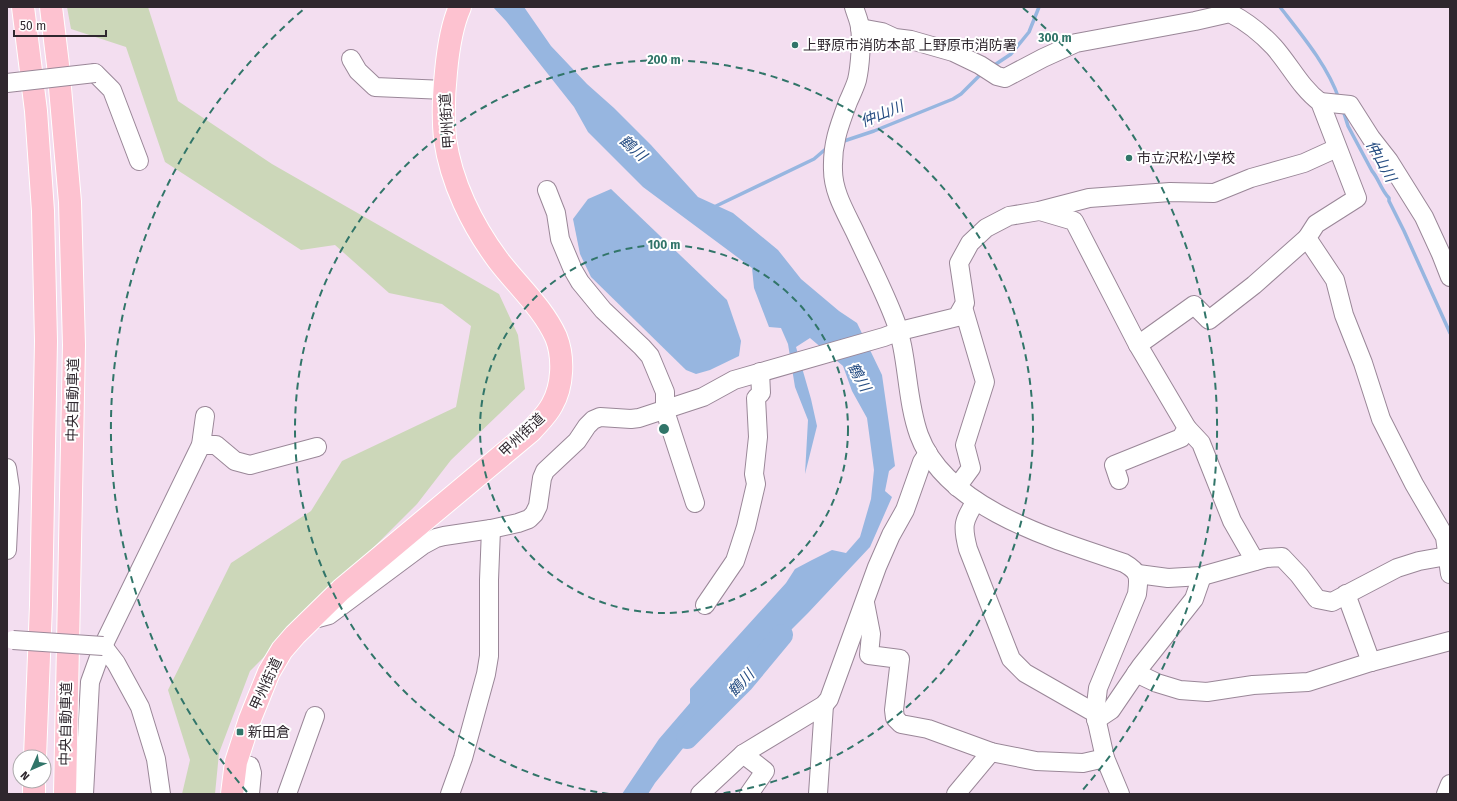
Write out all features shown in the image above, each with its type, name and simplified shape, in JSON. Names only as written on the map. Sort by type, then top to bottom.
[{"type":"highway","name":"中央自動車道","points":[[23,7],[36,111],[42,196],[46,333],[41,605],[35,749]]},
{"type":"highway","name":"中央自動車道","points":[[51,7],[58,65],[70,202],[74,345],[65,794]]},
{"type":"highway","name":"甲州街道","points":[[232,794],[236,762],[250,719],[270,672],[282,650],[308,620],[341,590],[531,431],[552,406],[557,395],[561,369],[560,355],[556,338],[536,307],[482,238],[467,209],[454,177],[445,138],[445,90],[452,30],[460,7]]},
{"type":"street","points":[[854,7],[860,28],[860,57],[857,80],[838,129],[833,149],[833,181],[881,287],[919,436],[928,453],[945,476],[957,487],[976,500],[1035,532],[1124,563],[1132,567],[1138,574],[1139,582],[1137,594],[1098,688],[1095,716],[1105,758],[1120,794]]},
{"type":"street","points":[[860,28],[882,32],[895,38],[911,40],[953,52],[980,65],[997,76],[1005,78],[1076,43],[1195,21],[1231,10],[1261,34],[1274,47],[1312,96],[1320,102],[1350,104],[1371,138],[1389,161],[1424,217],[1450,277]]},
{"type":"street","points":[[351,59],[358,71],[375,87],[445,90]]},
{"type":"street","points":[[7,83],[95,73],[112,90],[140,161]]},
{"type":"street","points":[[1138,345],[1194,305],[1209,320],[1254,285],[1307,238],[1316,224],[1357,198],[1336,148],[1320,102]]},
{"type":"street","points":[[308,620],[329,615],[436,538],[491,529],[518,523],[529,518],[534,514],[538,506],[542,478],[545,471],[578,440],[586,426],[593,420],[600,417],[631,419],[639,418],[665,411],[703,397],[734,380],[892,334],[957,317],[965,303],[960,263],[970,243],[986,228],[1009,216],[1039,211],[1089,198],[1170,192],[1214,192],[1251,178],[1304,163],[1336,148]]},
{"type":"street","points":[[547,190],[556,213],[560,238],[580,282],[603,310],[642,346],[650,356],[664,392],[665,411],[695,503]]},
{"type":"street","points":[[1039,211],[1074,221],[1138,345],[1186,428],[1201,443],[1232,521],[1255,561]]},
{"type":"street","points":[[1307,238],[1335,280],[1344,315],[1363,363],[1381,419],[1414,484],[1447,536],[1450,574]]},
{"type":"street","points":[[957,487],[970,468],[966,445],[985,382],[962,307]]},
{"type":"street","points":[[705,605],[734,561],[746,527],[756,484],[754,474],[758,437],[756,398],[761,393],[760,372]]},
{"type":"street","points":[[84,794],[90,682],[103,646],[201,446],[205,416]]},
{"type":"street","points":[[1119,480],[1114,465],[1181,438],[1186,428]]},
{"type":"street","points":[[201,446],[216,445],[235,461],[250,464],[317,447]]},
{"type":"street","points":[[700,794],[743,754],[824,705],[829,699],[877,567],[891,535],[905,510],[922,462],[928,453]]},
{"type":"street","points":[[7,468],[10,488],[7,550]]},
{"type":"street","points":[[976,500],[965,521],[963,532],[968,549],[1010,659],[1024,673],[1095,716]]},
{"type":"street","points":[[450,794],[463,758],[489,656],[491,529]]},
{"type":"street","points":[[1138,574],[1168,578],[1202,576],[1266,558],[1282,557],[1299,575],[1316,599],[1332,602],[1397,568],[1419,561],[1448,556]]},
{"type":"street","points":[[1095,716],[1111,710],[1136,673],[1194,599],[1202,576]]},
{"type":"street","points":[[1346,594],[1370,662]]},
{"type":"street","points":[[865,602],[871,634],[869,655],[900,659],[894,710],[895,718],[901,724],[928,729],[991,752],[1036,761],[1083,763],[1105,758]]},
{"type":"street","points":[[10,640],[103,646],[116,663],[140,708],[156,759],[161,794]]},
{"type":"street","points":[[1136,673],[1157,683],[1180,690],[1207,692],[1253,685],[1308,682],[1370,662],[1450,641]]},
{"type":"street","points":[[818,794],[824,705]]},
{"type":"street","points":[[287,794],[315,716]]},
{"type":"street","points":[[956,794],[991,752]]},
{"type":"street","points":[[743,754],[765,771],[749,794]]},
{"type":"street","points":[[236,762],[250,766],[252,773],[250,794]]},
{"type":"street","points":[[1446,794],[1450,784]]},
{"type":"green space","points":[[67,7],[148,7],[178,101],[272,164],[499,294],[518,335],[525,389],[451,460],[417,504],[250,671],[219,753],[215,794],[182,794],[190,760],[168,690],[231,563],[311,511],[342,461],[456,407],[471,326],[442,304],[389,293],[335,245],[301,250],[165,162],[126,47],[71,29]]},
{"type":"water","points":[[493,7],[524,7],[551,46],[587,84],[614,108],[651,145],[698,197],[733,213],[778,250],[801,279],[839,311],[857,323],[882,375],[895,466],[889,471],[885,491],[892,497],[870,547],[808,613],[726,695],[655,783],[648,794],[622,794],[659,739],[690,703],[690,689],[786,583],[795,569],[832,550],[846,553],[860,537],[871,499],[874,470],[867,418],[852,391],[843,366],[810,338],[796,347],[817,426],[805,474],[808,420],[795,387],[788,344],[781,328],[769,327],[754,288],[752,268],[643,187],[588,132],[574,107],[506,21]]},
{"type":"water","points":[[611,189],[727,300],[741,341],[739,356],[710,370],[696,374],[686,370],[591,277],[580,254],[573,219],[588,199]]},
{"type":"waterway","name":"仲山川","points":[[993,66],[1011,54],[1029,32],[1039,7]]},
{"type":"waterway","name":"仲山川","points":[[1280,7],[1305,39],[1321,63],[1328,74],[1339,99]]},
{"type":"waterway","name":"仲山川","points":[[841,142],[874,131],[953,99],[961,94],[983,72]]},
{"type":"waterway","name":"仲山川","points":[[1343,110],[1348,126],[1372,171],[1389,198],[1389,201],[1450,333]]},
{"type":"waterway","name":"仲山川","points":[[714,207],[814,159],[828,147]]},
{"type":"waterway","name":"鶴川","points":[[687,738],[743,682],[782,635]]},
{"type":"place","name":"上野原市消防本部 上野原市消防署","points":[[795,45]]},
{"type":"place","name":"市立沢松小学校","points":[[1129,158]]},
{"type":"place","name":"新田倉","points":[[240,732]]}]
